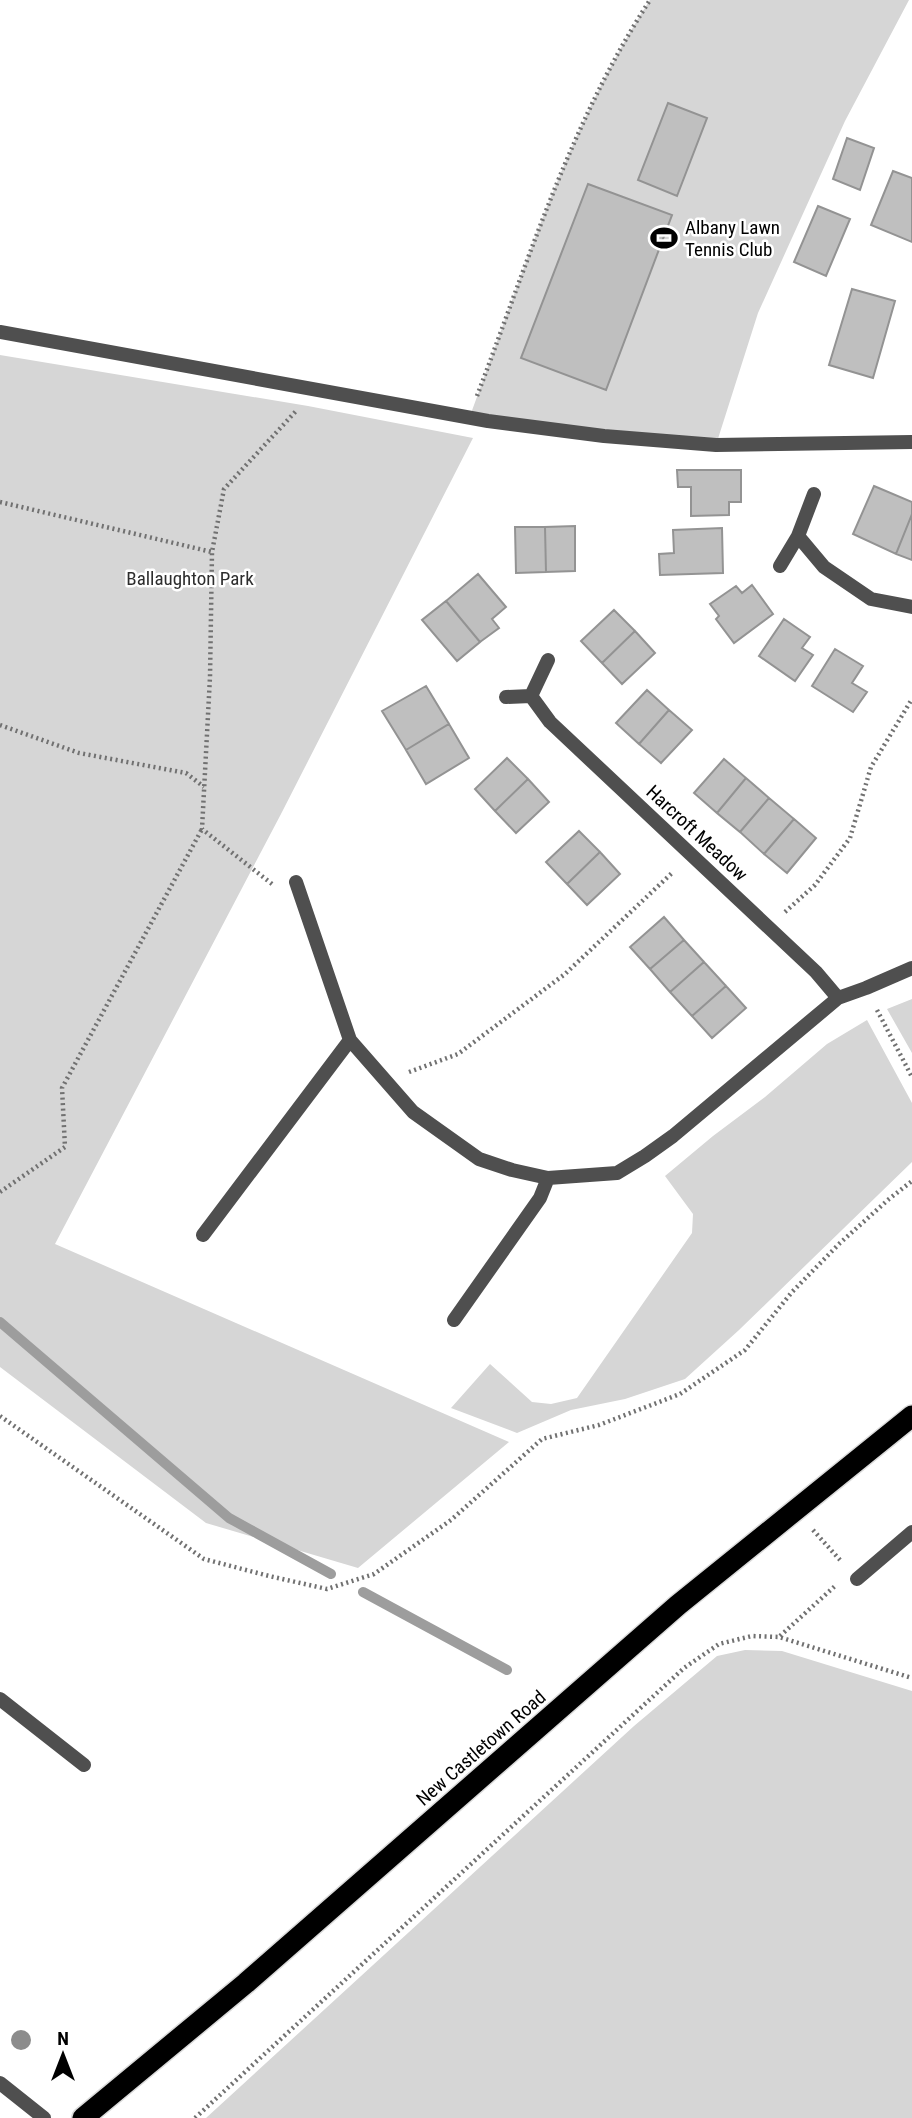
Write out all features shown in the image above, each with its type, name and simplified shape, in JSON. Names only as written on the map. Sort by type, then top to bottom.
[{"type":"highway","name":"New Castletown Road","points":[[83,2118],[246,1983],[678,1605],[912,1416]]},
{"type":"street","points":[[0,332],[488,421],[604,436],[716,445],[912,442]]},
{"type":"street","points":[[780,566],[798,536],[814,494]]},
{"type":"street","points":[[798,536],[824,567],[871,599],[912,607]]},
{"type":"street","points":[[506,697],[531,696],[548,660]]},
{"type":"street","name":"Harcroft Meadow","points":[[531,696],[550,722],[816,972],[838,998]]},
{"type":"street","points":[[296,882],[350,1040],[413,1112],[479,1159],[548,1178],[617,1173],[673,1136],[838,998],[912,968]]},
{"type":"street","points":[[203,1235],[350,1040]]},
{"type":"street","points":[[454,1320],[540,1198],[548,1178]]},
{"type":"street","points":[[858,1579],[912,1532]]},
{"type":"street","points":[[0,1699],[84,1766]]},
{"type":"street","points":[[0,2082],[44,2118]]},
{"type":"path","points":[[470,416],[564,164],[624,41],[650,0]]},
{"type":"path","points":[[1,1190],[65,1147],[62,1088],[202,829],[210,677],[212,552],[224,489],[316,389]]},
{"type":"path","points":[[0,502],[212,552]]},
{"type":"path","points":[[769,927],[815,885],[850,838],[871,767],[912,699]]},
{"type":"path","points":[[0,725],[79,752],[186,773],[204,787]]},
{"type":"path","points":[[202,829],[306,911]]},
{"type":"path","points":[[385,1081],[458,1054],[565,974],[662,880],[693,856]]},
{"type":"path","points":[[866,988],[912,1077]]},
{"type":"path","points":[[0,1416],[204,1559],[327,1589],[374,1574],[451,1520],[542,1439],[599,1425],[680,1394],[745,1350],[792,1292],[850,1234],[912,1181]]},
{"type":"path","points":[[795,1510],[842,1562]]},
{"type":"path","points":[[779,1637],[841,1581]]},
{"type":"path","points":[[195,2118],[684,1668],[719,1644],[751,1636],[779,1637],[912,1678]]},
{"type":"green space","name":"Albany Lawn Tennis Club","points":[[650,0],[909,0],[845,121],[758,313],[716,445],[470,416],[528,256],[571,150],[621,48]]},
{"type":"green space","name":"Ballaughton Park","points":[[0,355],[308,406],[473,438],[281,814],[55,1244],[509,1442],[358,1568],[206,1523],[0,1367]]},
{"type":"green space","points":[[912,999],[912,1053],[887,1009]]},
{"type":"green space","points":[[867,1020],[912,1103],[912,1162],[739,1330],[685,1379],[625,1399],[571,1410],[517,1433],[451,1408],[490,1364],[532,1402],[551,1404],[577,1398],[692,1233],[693,1214],[665,1176],[827,1044]]},
{"type":"green space","points":[[745,1650],[782,1651],[912,1691],[912,2118],[206,2118],[634,1726],[717,1656]]},
{"type":"building","points":[[668,103],[707,118],[677,196],[638,180]]},
{"type":"building","points":[[847,138],[874,148],[860,190],[833,179]]},
{"type":"building","points":[[893,171],[912,178],[912,242],[871,225]]},
{"type":"building","points":[[588,184],[672,215],[606,390],[521,358]]},
{"type":"building","points":[[818,206],[850,219],[826,276],[794,262]]},
{"type":"building","points":[[852,289],[895,301],[873,378],[829,365]]},
{"type":"building","points":[[677,470],[741,470],[741,502],[729,502],[729,515],[691,516],[691,487],[678,487]]},
{"type":"building","points":[[874,486],[912,502],[912,514],[896,554],[853,534]]},
{"type":"building","points":[[912,514],[912,560],[896,554]]},
{"type":"building","points":[[575,526],[575,571],[546,572],[545,527]]},
{"type":"building","points":[[515,527],[545,527],[546,572],[516,573]]},
{"type":"building","points":[[722,528],[723,573],[660,575],[659,554],[674,553],[673,530]]},
{"type":"building","points":[[478,574],[506,607],[492,619],[499,628],[480,642],[446,601]]},
{"type":"building","points":[[752,585],[773,614],[734,643],[716,619],[719,616],[710,604],[736,586],[742,593]]},
{"type":"building","points":[[446,601],[480,642],[457,661],[422,620]]},
{"type":"building","points":[[614,610],[635,631],[602,663],[581,641]]},
{"type":"building","points":[[784,619],[810,637],[802,648],[813,655],[795,681],[759,656]]},
{"type":"building","points":[[635,631],[655,653],[622,684],[602,663]]},
{"type":"building","points":[[835,649],[863,666],[852,683],[867,692],[853,712],[812,686]]},
{"type":"building","points":[[426,686],[449,724],[406,750],[382,711]]},
{"type":"building","points":[[647,690],[669,710],[639,744],[616,723]]},
{"type":"building","points":[[669,710],[692,730],[661,763],[639,744]]},
{"type":"building","points":[[449,724],[469,758],[426,784],[406,750]]},
{"type":"building","points":[[507,758],[528,779],[495,811],[475,789]]},
{"type":"building","points":[[724,759],[746,778],[717,813],[694,793]]},
{"type":"building","points":[[746,778],[769,798],[740,832],[717,813]]},
{"type":"building","points":[[528,779],[549,802],[516,833],[495,811]]},
{"type":"building","points":[[769,798],[794,819],[764,854],[740,832]]},
{"type":"building","points":[[794,819],[816,838],[787,873],[764,854]]},
{"type":"building","points":[[579,831],[600,852],[567,884],[546,862]]},
{"type":"building","points":[[600,852],[620,874],[587,905],[567,884]]},
{"type":"building","points":[[664,917],[684,940],[650,969],[630,947]]},
{"type":"building","points":[[684,940],[704,962],[670,992],[650,969]]},
{"type":"building","points":[[704,962],[726,986],[692,1016],[670,992]]},
{"type":"building","points":[[726,986],[746,1008],[712,1038],[692,1016]]},
{"type":"waterway","points":[[0,1322],[229,1518],[331,1574]]},
{"type":"waterway","points":[[363,1592],[507,1670]]},
{"type":"place","name":"Albany Lawn Tennis Club","points":[[664,238]]}]
